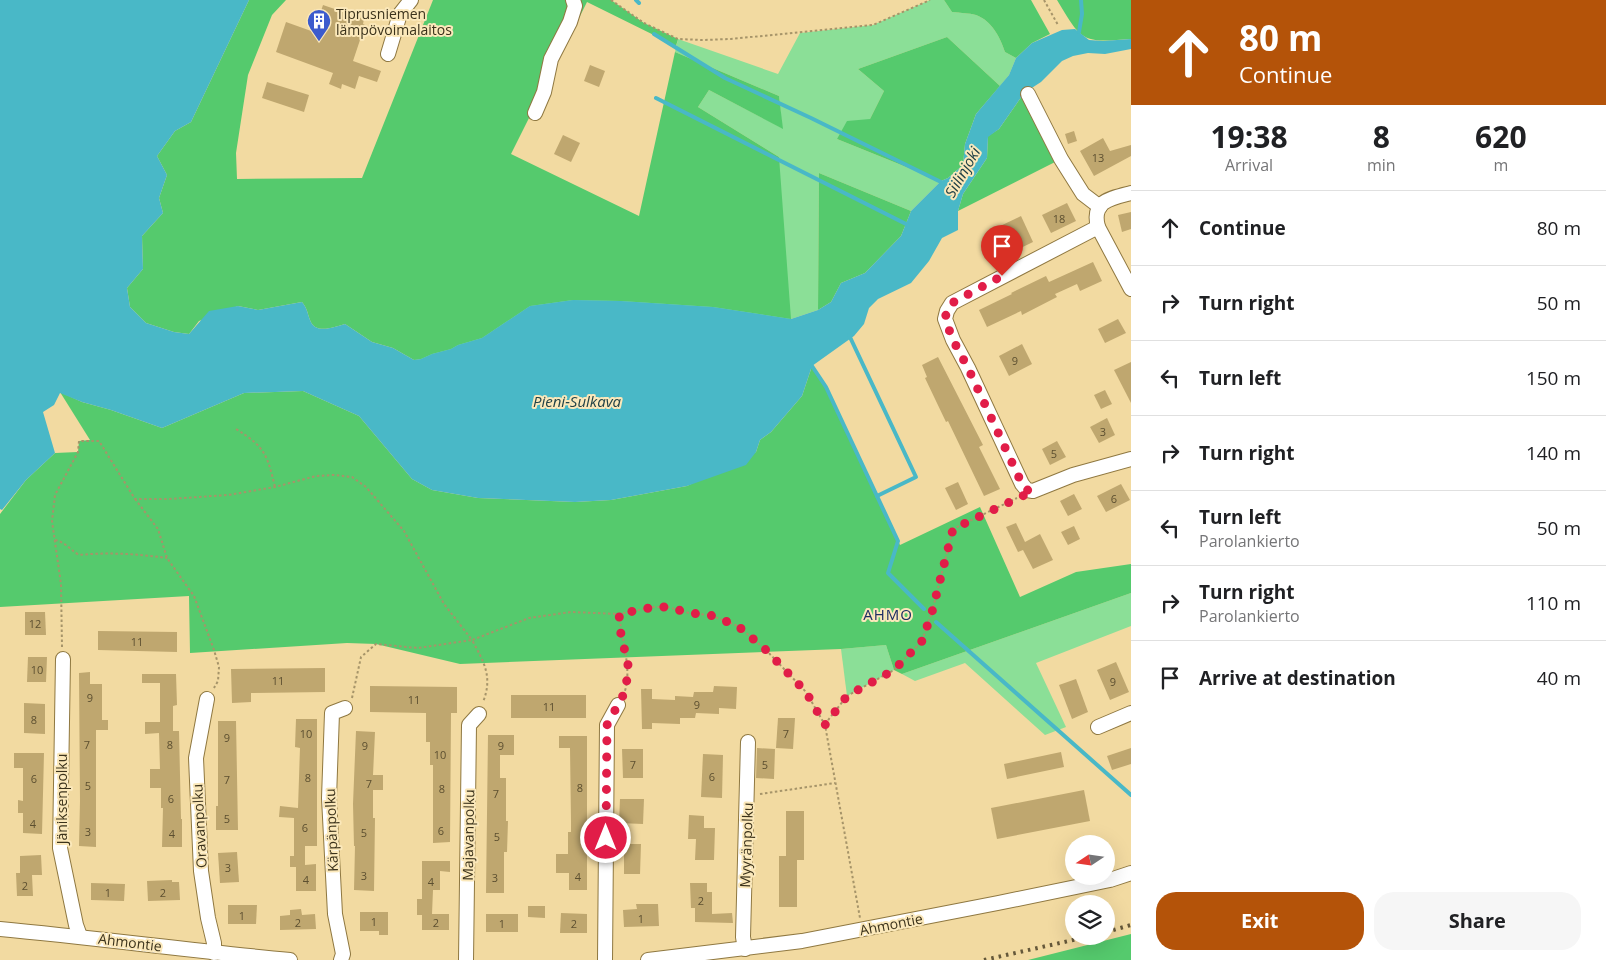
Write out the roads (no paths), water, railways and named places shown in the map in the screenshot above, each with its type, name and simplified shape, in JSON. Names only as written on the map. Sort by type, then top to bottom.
[{"type":"street","points":[[388,54],[400,14],[411,0]]},
{"type":"street","points":[[535,113],[544,92],[551,59],[570,22],[575,6],[573,0]]},
{"type":"street","points":[[1028,94],[1061,159],[1078,187],[1083,194],[1100,207]]},
{"type":"street","points":[[1131,193],[1111,198],[1096,212],[1098,227],[1131,289]]},
{"type":"street","points":[[1098,227],[952,303],[947,310],[945,319],[953,340],[1022,484],[1027,490],[1033,491],[1073,475],[1131,459]]},
{"type":"street","name":"Jäniksenpolku","points":[[63,659],[60,848],[80,936]]},
{"type":"street","name":"Oravanpolku","points":[[207,699],[196,758],[201,870],[208,918],[214,942],[214,953]]},
{"type":"street","points":[[605,960],[607,725],[618,705]]},
{"type":"street","name":"Kärpänpolku","points":[[341,960],[343,954],[335,914],[329,798],[332,713],[345,708]]},
{"type":"street","points":[[1098,727],[1131,713]]},
{"type":"street","name":"Majavanpolku","points":[[466,960],[469,725],[479,714]]},
{"type":"street","name":"Myyränpolku","points":[[745,949],[743,937],[748,742]]},
{"type":"street","name":"Ahmontie","points":[[648,960],[802,941],[1082,886],[1131,873]]},
{"type":"street","name":"Ahmontie","points":[[0,929],[80,936],[214,953],[290,960]]},
{"type":"water","name":"Pieni-Sulkava","points":[[0,0],[249,0],[191,122],[175,131],[157,156],[167,175],[159,198],[163,213],[142,236],[143,269],[127,288],[130,307],[146,323],[174,332],[189,334],[209,311],[238,306],[258,310],[302,302],[312,325],[325,329],[345,324],[372,342],[393,348],[414,360],[482,338],[530,306],[573,300],[713,307],[791,319],[818,310],[831,302],[841,283],[865,273],[901,236],[911,211],[941,181],[948,178],[963,165],[965,144],[976,114],[1009,75],[1016,58],[1032,43],[1062,30],[1075,29],[1089,40],[1131,39],[1131,49],[1105,54],[1088,53],[1073,56],[1062,61],[1041,82],[1024,93],[999,129],[988,137],[987,158],[963,194],[958,211],[958,230],[942,238],[929,261],[911,283],[878,299],[869,308],[864,324],[854,336],[812,366],[802,396],[771,432],[760,440],[756,452],[746,465],[687,486],[611,500],[575,502],[478,498],[432,490],[412,479],[359,416],[303,391],[244,393],[162,428],[60,393],[54,405],[43,412],[55,453],[26,480],[2,510],[0,509]]},
{"type":"waterway","points":[[636,0],[639,3]]},
{"type":"waterway","points":[[1079,32],[1082,14],[1081,0]]},
{"type":"waterway","name":"Siilinjoki","points":[[654,34],[725,78],[943,183]]},
{"type":"waterway","points":[[656,98],[908,225]]},
{"type":"waterway","points":[[849,335],[916,477],[877,496]]},
{"type":"waterway","points":[[812,366],[826,387],[898,541],[888,573],[924,609]]},
{"type":"waterway","points":[[936,622],[1131,795]]},
{"type":"railway","points":[[1115,929],[1131,925]]},
{"type":"railway","points":[[984,960],[1065,942]]},
{"type":"place","name":"Tiprusniemen lämpövoimalaitos","points":[[319,42]]},
{"type":"district","name":"AHMO","points":[[888,614]]}]
